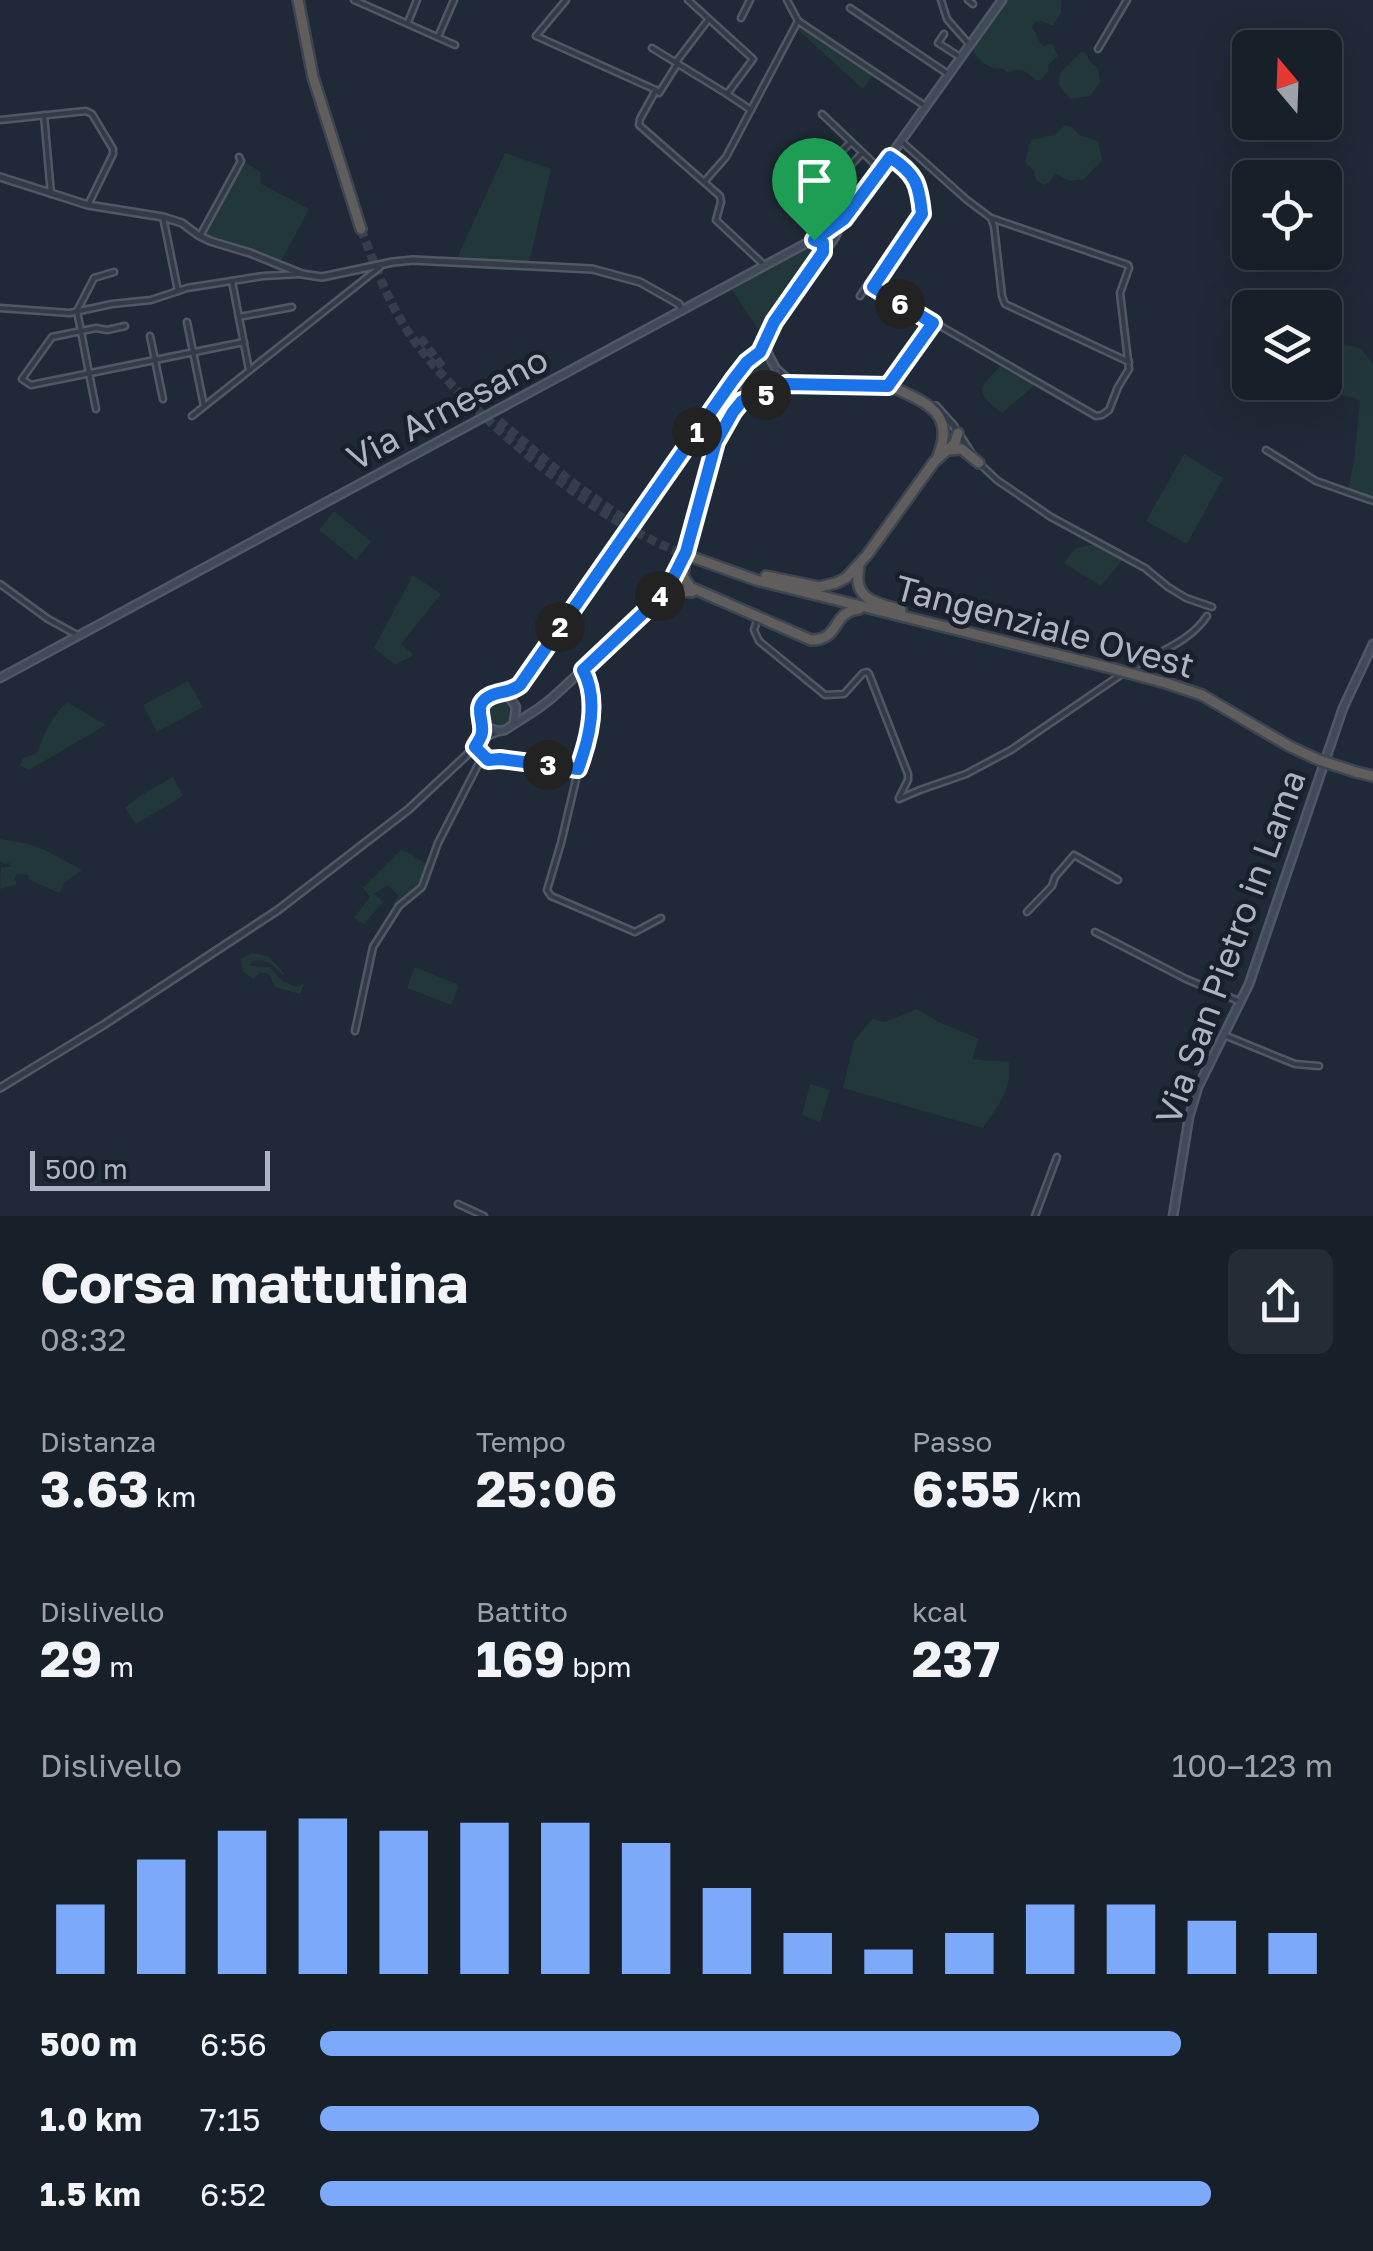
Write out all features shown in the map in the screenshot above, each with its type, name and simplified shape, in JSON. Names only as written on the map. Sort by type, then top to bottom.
[{"type":"highway","points":[[301,0],[315,66],[364,228]]},
{"type":"highway","points":[[889,386],[920,398],[931,407],[942,425],[944,439]]},
{"type":"highway","points":[[758,576],[814,587],[846,578],[934,462],[955,443],[958,433],[948,434],[934,462]]},
{"type":"highway","points":[[945,451],[962,449],[979,463]]},
{"type":"highway","points":[[690,554],[682,572],[690,587],[811,640],[830,635],[846,612],[857,609],[915,618]]},
{"type":"highway","name":"Tangenziale Ovest","points":[[690,554],[915,618]]},
{"type":"highway","name":"Tangenziale Ovest","points":[[690,554],[736,574],[783,587],[1196,688],[1294,744],[1373,774]]},
{"type":"highway","points":[[866,555],[857,579],[864,595],[915,618]]},
{"type":"highway","points":[[783,587],[826,601],[834,611],[836,625]]},
{"type":"highway","points":[[654,603],[678,590],[700,593]]},
{"type":"main road","points":[[766,337],[766,352],[778,382],[770,393],[747,398],[738,405],[716,442],[690,554],[671,582],[654,603],[552,698],[505,730],[488,728],[480,719],[485,700],[520,685],[743,368],[760,352],[766,337],[774,322],[832,242],[844,219],[1002,0]]},
{"type":"main road","name":"Via Arnesano","points":[[0,678],[814,240],[844,219]]},
{"type":"main road","points":[[827,232],[832,242]]},
{"type":"main road","points":[[824,250],[827,232]]},
{"type":"main road","points":[[814,240],[823,243],[824,250]]},
{"type":"main road","points":[[752,359],[762,358],[774,365]]},
{"type":"main road","points":[[743,368],[744,388],[760,396]]},
{"type":"main road","name":"Via San Pietro in Lama","points":[[1174,1216],[1193,1102],[1256,964],[1343,708],[1373,644]]},
{"type":"main road","points":[[500,694],[513,702],[514,722]]},
{"type":"street","points":[[354,0],[454,45]]},
{"type":"street","points":[[376,9],[380,0]]},
{"type":"street","points":[[408,22],[417,0]]},
{"type":"street","points":[[438,37],[454,0]]},
{"type":"street","points":[[566,0],[536,36],[660,92],[708,20]]},
{"type":"street","points":[[688,0],[753,59],[727,94]]},
{"type":"street","points":[[741,18],[750,0]]},
{"type":"street","points":[[787,0],[798,21],[925,106]]},
{"type":"street","points":[[941,0],[947,19],[969,44]]},
{"type":"street","points":[[1098,49],[1127,0]]},
{"type":"street","points":[[850,8],[948,74]]},
{"type":"street","points":[[704,182],[726,157],[798,21]]},
{"type":"street","points":[[944,34],[938,43],[960,58]]},
{"type":"street","points":[[652,48],[751,110]]},
{"type":"street","points":[[656,90],[639,125],[720,198],[716,220],[766,266]]},
{"type":"street","points":[[0,120],[89,112],[113,154],[88,205]]},
{"type":"street","points":[[822,114],[880,170]]},
{"type":"street","points":[[44,115],[52,194]]},
{"type":"street","points":[[860,296],[866,287],[873,287],[1096,416],[1112,405],[1127,374],[1129,362],[1120,293],[1128,265],[991,218],[901,140]]},
{"type":"street","points":[[840,153],[851,142]]},
{"type":"street","points":[[852,164],[862,153]]},
{"type":"street","points":[[200,236],[241,161],[239,157]]},
{"type":"street","points":[[873,287],[922,214],[915,179],[890,157]]},
{"type":"street","points":[[0,176],[102,209],[182,223],[200,236],[302,274]]},
{"type":"street","points":[[162,218],[178,290]]},
{"type":"street","points":[[991,218],[1005,304],[1129,362]]},
{"type":"street","points":[[0,308],[77,312],[152,300],[178,290],[232,280],[302,274],[322,277],[384,264],[428,260],[592,269],[640,282],[682,311]]},
{"type":"street","points":[[192,416],[384,264]]},
{"type":"street","points":[[96,409],[77,312],[94,278],[114,272]]},
{"type":"street","points":[[232,280],[249,370]]},
{"type":"street","points":[[666,299],[701,301]]},
{"type":"street","points":[[666,299],[671,308],[666,319]]},
{"type":"street","points":[[239,317],[292,307]]},
{"type":"street","points":[[187,322],[204,406]]},
{"type":"street","points":[[889,386],[933,323]]},
{"type":"street","points":[[125,326],[52,337],[22,379],[30,385],[244,342]]},
{"type":"street","points":[[150,336],[162,400]]},
{"type":"street","points":[[774,365],[787,378],[806,384]]},
{"type":"street","points":[[770,393],[786,384],[889,386],[906,390],[942,412],[979,463],[997,480],[1052,518],[1145,568],[1186,598],[1212,607]]},
{"type":"street","points":[[1266,450],[1316,480],[1373,501]]},
{"type":"street","points":[[0,584],[79,636]]},
{"type":"street","points":[[758,618],[754,630],[759,641],[825,695],[842,695],[864,672],[870,674],[908,774],[899,799],[966,774],[1010,750],[1136,665],[1188,637],[1207,616]]},
{"type":"street","points":[[583,670],[592,712],[548,894],[635,932],[662,918]]},
{"type":"street","points":[[476,746],[482,733],[480,719]]},
{"type":"street","points":[[0,1088],[274,913],[409,809],[476,746],[499,731]]},
{"type":"street","points":[[476,746],[488,760],[578,769]]},
{"type":"street","points":[[355,1031],[373,947],[399,906],[422,886],[438,842],[481,753]]},
{"type":"street","points":[[1027,912],[1074,855],[1118,880]]},
{"type":"street","points":[[1095,932],[1186,979],[1241,1002]]},
{"type":"street","points":[[1223,1035],[1295,1064],[1319,1066]]},
{"type":"street","points":[[1035,1216],[1057,1157]]},
{"type":"street","points":[[458,1204],[484,1216]]},
{"type":"green space","points":[[1005,0],[1061,0],[1061,13],[1053,26],[1041,21],[1032,27],[1043,46],[1052,44],[1058,56],[1041,80],[1020,70],[1008,73],[990,67],[974,54],[985,27]]},
{"type":"green space","points":[[798,24],[873,74],[863,89],[796,28]]},
{"type":"green space","points":[[1081,52],[1098,68],[1100,82],[1090,96],[1070,99],[1059,85],[1060,73]]},
{"type":"green space","points":[[1065,125],[1098,141],[1102,160],[1084,179],[1070,181],[1054,173],[1044,185],[1025,162],[1031,140],[1056,134]]},
{"type":"green space","points":[[505,153],[551,169],[529,263],[456,260]]},
{"type":"green space","points":[[244,162],[261,172],[260,183],[309,209],[280,263],[202,235]]},
{"type":"green space","points":[[815,241],[822,244],[821,251],[762,335],[730,287]]},
{"type":"green space","points":[[1342,344],[1360,348],[1373,363],[1373,499],[1348,490],[1360,401],[1342,395]]},
{"type":"green space","points":[[759,361],[771,365],[775,377],[771,389],[759,393],[747,389],[743,377],[747,365]]},
{"type":"green space","points":[[1002,365],[1036,384],[1002,413],[986,399],[982,389]]},
{"type":"green space","points":[[1184,454],[1223,478],[1187,544],[1146,521]]},
{"type":"green space","points":[[334,511],[371,542],[356,560],[319,530]]},
{"type":"green space","points":[[1097,544],[1124,558],[1101,586],[1064,563],[1076,548]]},
{"type":"green space","points":[[413,575],[441,594],[401,644],[412,656],[395,665],[374,648]]},
{"type":"green space","points":[[188,681],[203,707],[157,732],[143,705]]},
{"type":"green space","points":[[498,697],[509,702],[514,713],[509,724],[498,729],[487,724],[482,713],[487,702]]},
{"type":"green space","points":[[67,702],[106,725],[29,770],[20,765],[23,758],[37,753],[49,726]]},
{"type":"green space","points":[[173,777],[183,796],[136,824],[125,808]]},
{"type":"green space","points":[[0,839],[45,850],[82,870],[64,883],[59,893],[28,879],[29,875],[18,874],[15,885],[0,889],[1,867],[11,867],[0,861]]},
{"type":"green space","points":[[401,850],[427,865],[417,886],[395,907],[392,904],[399,896],[388,885],[374,894],[383,902],[364,924],[354,918],[370,897],[363,888]]},
{"type":"green space","points":[[252,953],[268,956],[284,973],[261,961],[251,961],[250,966],[270,967],[282,981],[296,987],[304,984],[300,994],[275,987],[267,973],[253,979],[243,971],[241,959]]},
{"type":"green space","points":[[415,967],[459,985],[451,1005],[407,988]]},
{"type":"green space","points":[[917,1009],[979,1039],[972,1059],[1009,1062],[1006,1089],[983,1128],[843,1088],[854,1041],[872,1019],[885,1022]]},
{"type":"green space","points":[[810,1084],[830,1090],[820,1122],[802,1115]]},
{"type":"tunnel","points":[[361,229],[405,327],[460,393],[588,502],[637,532],[689,556]]},
{"type":"tunnel","points":[[420,338],[444,369]]},
{"type":"tunnel","points":[[499,421],[570,481],[624,519]]},
{"type":"route","points":[[890,157],[912,174],[922,214],[873,287],[933,323],[888,386],[786,384],[742,401],[716,442],[686,552],[671,582],[583,670],[592,712],[578,769],[488,760],[475,747],[483,729],[479,714],[482,704],[489,696],[520,685],[733,380],[760,352],[774,322],[823,252],[823,243],[814,240],[844,219],[890,157]]}]
